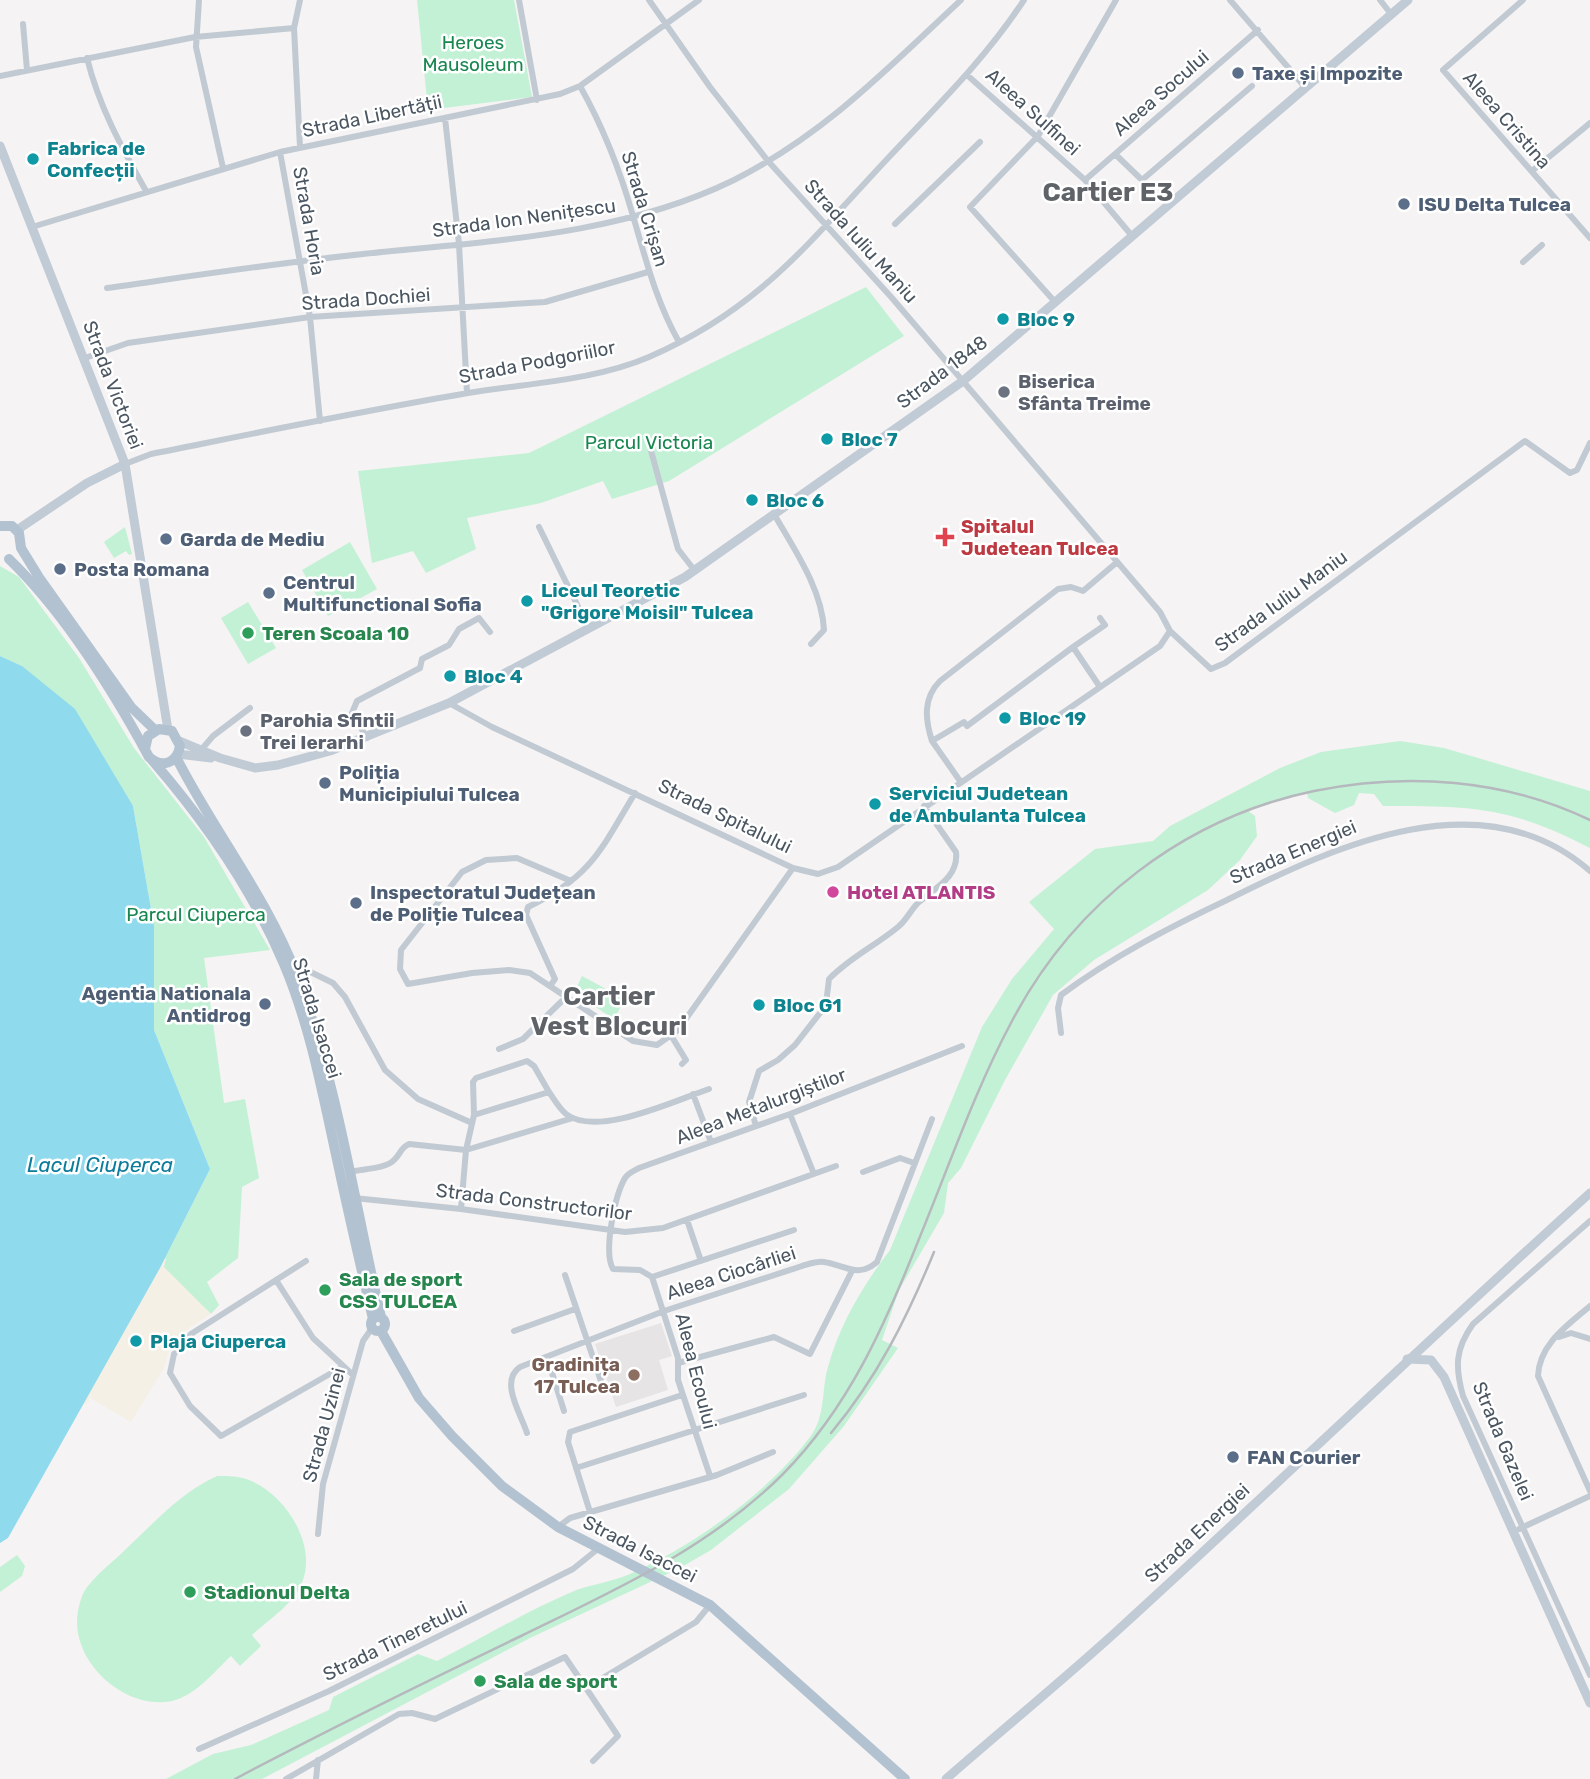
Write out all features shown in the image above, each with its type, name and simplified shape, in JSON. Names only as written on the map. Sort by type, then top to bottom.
[{"type":"main road","points":[[1,524],[17,530],[21,548],[125,699],[155,730],[168,730],[179,741],[177,756],[167,764],[152,760]]},
{"type":"main road","name":"Strada Isaccei","points":[[21,548],[4,559],[41,594],[125,712],[152,760],[185,799],[252,902],[284,964],[308,1034],[377,1324],[419,1398],[502,1486],[558,1527],[710,1605],[905,1779]]},
{"type":"main road","points":[[145,749],[146,740],[155,730]]},
{"type":"main road","name":"Strada Isaccei","points":[[177,756],[191,787],[260,898],[291,962],[319,1045],[348,1172],[349,1198]]},
{"type":"street","points":[[200,0],[195,37],[223,168]]},
{"type":"street","points":[[300,0],[294,28],[300,147]]},
{"type":"street","points":[[519,0],[537,100]]},
{"type":"street","name":"Strada Iuliu Maniu","points":[[649,0],[768,161],[1163,615],[1170,631],[1211,669],[1217,668],[1525,441],[1570,473],[1577,470],[1590,443]]},
{"type":"street","name":"Strada Libertății","points":[[33,227],[280,152],[537,100],[580,86],[699,0]]},
{"type":"street","name":"Strada Ion Nenițescu","points":[[107,288],[299,261],[555,233],[634,217],[702,194],[768,161],[850,105],[961,0]]},
{"type":"street","name":"Strada Podgoriilor","points":[[17,530],[87,483],[151,454],[467,393],[566,379],[647,358],[679,342],[745,304],[782,274],[967,75],[1024,0]]},
{"type":"street","points":[[1056,303],[970,207],[1038,136],[1116,0]]},
{"type":"street","points":[[1230,0],[1305,87]]},
{"type":"street","points":[[1380,0],[1391,14]]},
{"type":"street","name":"Strada 1848","points":[[449,703],[695,571],[962,381],[1408,0]]},
{"type":"street","name":"Aleea Cristina","points":[[1523,0],[1443,70],[1590,238]]},
{"type":"street","points":[[23,24],[27,70]]},
{"type":"street","points":[[0,76],[195,37],[294,28]]},
{"type":"street","name":"Aleea Socului","points":[[1085,180],[1258,30]]},
{"type":"street","points":[[87,58],[94,90],[111,129],[146,191]]},
{"type":"street","name":"Aleea Sulfinei","points":[[967,75],[1085,180],[1133,237]]},
{"type":"street","name":"Strada Crișan","points":[[580,86],[605,135],[634,217],[656,296],[679,342]]},
{"type":"street","points":[[1115,154],[1142,180],[1252,86]]},
{"type":"street","points":[[444,118],[459,244],[467,349],[467,393]]},
{"type":"street","points":[[1532,171],[1590,123]]},
{"type":"street","points":[[895,224],[980,142]]},
{"type":"street","name":"Strada Victoriei","points":[[0,146],[3,163],[33,227],[125,464],[168,730]]},
{"type":"street","name":"Strada Horia","points":[[280,152],[310,317],[320,421]]},
{"type":"street","points":[[1523,262],[1542,245]]},
{"type":"street","name":"Strada Dochiei","points":[[85,358],[128,343],[310,317],[545,302],[648,272]]},
{"type":"street","points":[[650,447],[678,549],[695,571]]},
{"type":"street","points":[[775,514],[807,574],[823,616],[824,629],[811,644]]},
{"type":"street","points":[[539,527],[589,629]]},
{"type":"street","points":[[960,781],[932,741],[926,710],[933,688],[1058,589],[1071,587],[1083,591],[1116,563]]},
{"type":"street","points":[[367,738],[352,713],[357,701],[420,668],[422,659],[449,645],[459,629],[479,618],[490,632]]},
{"type":"street","points":[[932,741],[964,722],[967,726],[1105,625],[1100,618]]},
{"type":"street","name":"Strada Spitalului","points":[[449,703],[492,727],[793,868],[810,873],[826,873],[1160,646],[1168,639],[1170,631]]},
{"type":"street","points":[[1073,647],[1100,687]]},
{"type":"street","points":[[179,741],[220,758],[264,768],[318,755],[367,738],[449,703]]},
{"type":"street","points":[[201,750],[213,736],[250,708]]},
{"type":"street","points":[[177,756],[220,758]]},
{"type":"street","points":[[550,986],[555,979],[526,915],[528,907],[562,891],[571,881],[578,879],[600,850],[635,793]]},
{"type":"street","points":[[756,1126],[749,1102],[760,1071],[795,1045],[827,1004],[829,979],[862,950],[898,928],[916,904],[944,882],[952,871],[956,852],[924,806]]},
{"type":"street","name":"Strada Energiei","points":[[1061,1033],[1058,1007],[1061,995],[1075,984],[1163,931],[1306,862],[1365,839],[1429,826],[1487,826],[1529,834],[1577,859],[1590,871]]},
{"type":"street","points":[[571,881],[517,858],[486,860],[473,865],[462,872],[401,950],[398,960],[408,984],[509,970],[530,972],[565,998],[642,1044],[657,1045],[672,1037],[793,868]]},
{"type":"street","points":[[291,962],[327,980],[345,997],[385,1070],[418,1098],[472,1123]]},
{"type":"street","points":[[499,1049],[523,1039],[565,998]]},
{"type":"street","points":[[672,1037],[686,1060],[682,1064]]},
{"type":"street","name":"Aleea Metalurgiștilor","points":[[611,1231],[625,1178],[630,1173],[962,1046]]},
{"type":"street","points":[[461,1209],[466,1150],[474,1115],[472,1086],[476,1079],[522,1061],[534,1066],[549,1092],[565,1113],[573,1118]]},
{"type":"street","points":[[348,1172],[394,1161],[402,1148],[409,1144],[466,1150],[573,1118],[608,1120],[626,1117],[709,1089]]},
{"type":"street","points":[[474,1115],[549,1092]]},
{"type":"street","points":[[693,1094],[711,1142]]},
{"type":"street","points":[[790,1114],[814,1174]]},
{"type":"street","points":[[678,1363],[774,1337],[810,1354],[852,1271],[866,1271],[877,1262],[932,1119]]},
{"type":"street","points":[[863,1172],[900,1158],[914,1163]]},
{"type":"street","name":"Strada Constructorilor","points":[[349,1198],[461,1209],[611,1231],[663,1228],[836,1167]]},
{"type":"street","name":"Strada Energiei","points":[[946,1779],[1117,1631],[1309,1454],[1407,1359],[1590,1193]]},
{"type":"street","points":[[687,1220],[701,1261]]},
{"type":"street","name":"Strada Gazelei","points":[[1590,1221],[1473,1324],[1461,1339],[1456,1357],[1463,1396],[1590,1675]]},
{"type":"street","points":[[611,1231],[609,1259],[613,1269],[640,1270],[652,1277],[794,1230]]},
{"type":"street","points":[[306,1261],[191,1334],[174,1354],[170,1373],[190,1406],[216,1434],[227,1435],[283,1398],[342,1367]]},
{"type":"street","name":"Aleea Ciocârliei","points":[[527,1433],[510,1378],[520,1367],[664,1311],[820,1261],[852,1271]]},
{"type":"street","points":[[565,1275],[604,1390]]},
{"type":"street","name":"Aleea Ecoului","points":[[652,1277],[678,1363],[682,1395],[710,1476]]},
{"type":"street","points":[[276,1280],[313,1338],[342,1367],[354,1375]]},
{"type":"street","points":[[1512,1532],[1590,1494],[1538,1376],[1541,1354],[1590,1307]]},
{"type":"street","points":[[514,1331],[575,1310]]},
{"type":"street","name":"Strada Uzinei","points":[[318,1534],[323,1485],[363,1341],[377,1324]]},
{"type":"street","points":[[1554,1339],[1571,1333],[1590,1339]]},
{"type":"street","points":[[547,1357],[564,1411]]},
{"type":"street","name":"Strada Gazelei","points":[[1407,1359],[1431,1360],[1444,1377],[1590,1703]]},
{"type":"street","points":[[590,1512],[568,1435],[572,1430],[682,1395]]},
{"type":"street","points":[[576,1468],[804,1395]]},
{"type":"street","points":[[558,1527],[570,1518],[710,1476],[773,1452]]},
{"type":"street","name":"Strada Tineretului","points":[[199,1749],[329,1691],[562,1575],[599,1548]]},
{"type":"street","points":[[586,1688],[696,1622],[710,1605]]},
{"type":"street","points":[[286,1779],[398,1714],[412,1713],[435,1719],[565,1657],[618,1736],[593,1761]]},
{"type":"street","points":[[316,1779],[318,1760]]},
{"type":"shaded area","name":"Gradinița 17 Tulcea","points":[[661,1323],[672,1356],[659,1360],[668,1390],[616,1407],[595,1344]]},
{"type":"green space","name":"Heroes Mausoleum","points":[[417,0],[514,0],[532,97],[428,110]]},
{"type":"green space","name":"Parcul Victoria","points":[[866,287],[904,336],[669,481],[612,499],[603,481],[541,503],[467,518],[476,549],[426,573],[413,551],[372,563],[358,471],[529,453]]},
{"type":"green space","points":[[125,527],[132,554],[129,555],[126,551],[114,558],[104,542]]},
{"type":"green space","points":[[350,542],[377,589],[328,616],[302,570]]},
{"type":"green space","name":"Parcul Ciuperca","points":[[0,566],[19,577],[79,658],[134,748],[204,837],[270,950],[204,958],[224,1103],[245,1099],[259,1178],[242,1187],[238,1258],[207,1282],[219,1305],[211,1314],[160,1268],[210,1169],[154,1030],[154,926],[133,806],[22,666],[0,656]]},
{"type":"green space","name":"Teren Scoala 10","points":[[248,602],[276,648],[248,664],[221,618]]},
{"type":"green space","points":[[1400,741],[1444,748],[1590,791],[1590,848],[1562,834],[1512,816],[1466,808],[1383,806],[1374,794],[1359,793],[1354,805],[1335,813],[1308,798],[1307,792],[1247,810],[1255,816],[1257,836],[1240,860],[1208,890],[1094,960],[1053,995],[1005,1080],[961,1168],[948,1183],[944,1213],[899,1290],[882,1340],[898,1348],[844,1426],[789,1489],[711,1550],[678,1569],[530,1638],[262,1779],[166,1779],[213,1754],[251,1745],[329,1710],[333,1697],[418,1654],[437,1661],[556,1599],[630,1574],[679,1549],[751,1498],[793,1458],[815,1429],[821,1412],[828,1367],[839,1336],[862,1291],[890,1250],[982,1027],[1012,979],[1054,929],[1029,902],[1095,849],[1153,841],[1170,826],[1280,768],[1321,752]]},
{"type":"green space","points":[[582,976],[625,999],[614,1019],[574,993]]},
{"type":"green space","name":"Stadionul Delta","points":[[217,1476],[249,1480],[263,1487],[286,1509],[296,1524],[306,1555],[301,1585],[285,1606],[252,1635],[261,1646],[240,1666],[231,1656],[196,1689],[172,1701],[154,1702],[136,1698],[119,1690],[91,1664],[77,1629],[82,1598],[97,1576],[169,1508],[192,1490]]},
{"type":"green space","points":[[17,1555],[25,1566],[22,1576],[0,1592],[0,1567]]},
{"type":"sand","name":"Plaja Ciuperca","points":[[157,1254],[166,1259],[164,1267],[211,1314],[186,1330],[170,1346],[164,1368],[131,1422],[90,1398],[86,1405],[79,1400]]},
{"type":"water","name":"Lacul Ciuperca","points":[[0,656],[22,666],[75,709],[133,806],[154,926],[154,1030],[210,1169],[160,1268],[8,1538],[0,1543]]},
{"type":"railway","points":[[235,1779],[659,1566],[724,1524],[783,1474],[827,1421],[863,1364],[906,1271],[974,1101],[1012,1021],[1037,978],[1067,939],[1101,903],[1138,872],[1178,845],[1221,822],[1266,804],[1349,785],[1419,781],[1490,788],[1558,806],[1590,820]]},
{"type":"railway","points":[[831,1433],[863,1391],[890,1347],[934,1252]]},
{"type":"place","name":"Taxe și Impozite","points":[[1238,73]]},
{"type":"place","name":"Fabrica de Confecții","points":[[33,159]]},
{"type":"place","name":"ISU Delta Tulcea","points":[[1404,204]]},
{"type":"place","name":"Bloc 9","points":[[1003,319]]},
{"type":"place","name":"Biserica Sfânta Treime","points":[[1004,392]]},
{"type":"place","name":"Bloc 7","points":[[827,439]]},
{"type":"place","name":"Bloc 6","points":[[752,500]]},
{"type":"place","name":"Spitalul Judetean Tulcea","points":[[945,537]]},
{"type":"place","name":"Garda de Mediu","points":[[166,539]]},
{"type":"place","name":"Posta Romana","points":[[60,569]]},
{"type":"place","name":"Centrul Multifunctional Sofia","points":[[269,593]]},
{"type":"place","name":"Liceul Teoretic \"Grigore Moisil\" Tulcea","points":[[527,601]]},
{"type":"place","name":"Teren Scoala 10","points":[[248,633]]},
{"type":"place","name":"Bloc 4","points":[[450,676]]},
{"type":"place","name":"Bloc 19","points":[[1005,718]]},
{"type":"place","name":"Parohia Sfintii Trei Ierarhi","points":[[246,731]]},
{"type":"place","name":"Poliția Municipiului Tulcea","points":[[325,783]]},
{"type":"place","name":"Serviciul Judetean de Ambulanta Tulcea","points":[[875,804]]},
{"type":"place","name":"Hotel ATLANTIS","points":[[833,892]]},
{"type":"place","name":"Inspectoratul Județean de Poliție Tulcea","points":[[356,903]]},
{"type":"place","name":"Agentia Nationala Antidrog","points":[[265,1004]]},
{"type":"place","name":"Bloc G1","points":[[759,1005]]},
{"type":"place","name":"Sala de sport CSS TULCEA","points":[[325,1290]]},
{"type":"place","name":"Plaja Ciuperca","points":[[136,1341]]},
{"type":"place","name":"Gradinița 17 Tulcea","points":[[634,1375]]},
{"type":"place","name":"FAN Courier","points":[[1233,1457]]},
{"type":"place","name":"Stadionul Delta","points":[[190,1592]]},
{"type":"place","name":"Sala de sport","points":[[480,1681]]},
{"type":"district","name":"Cartier E3","points":[[1108,192]]},
{"type":"district","name":"Cartier Vest Blocuri","points":[[609,1011]]}]
